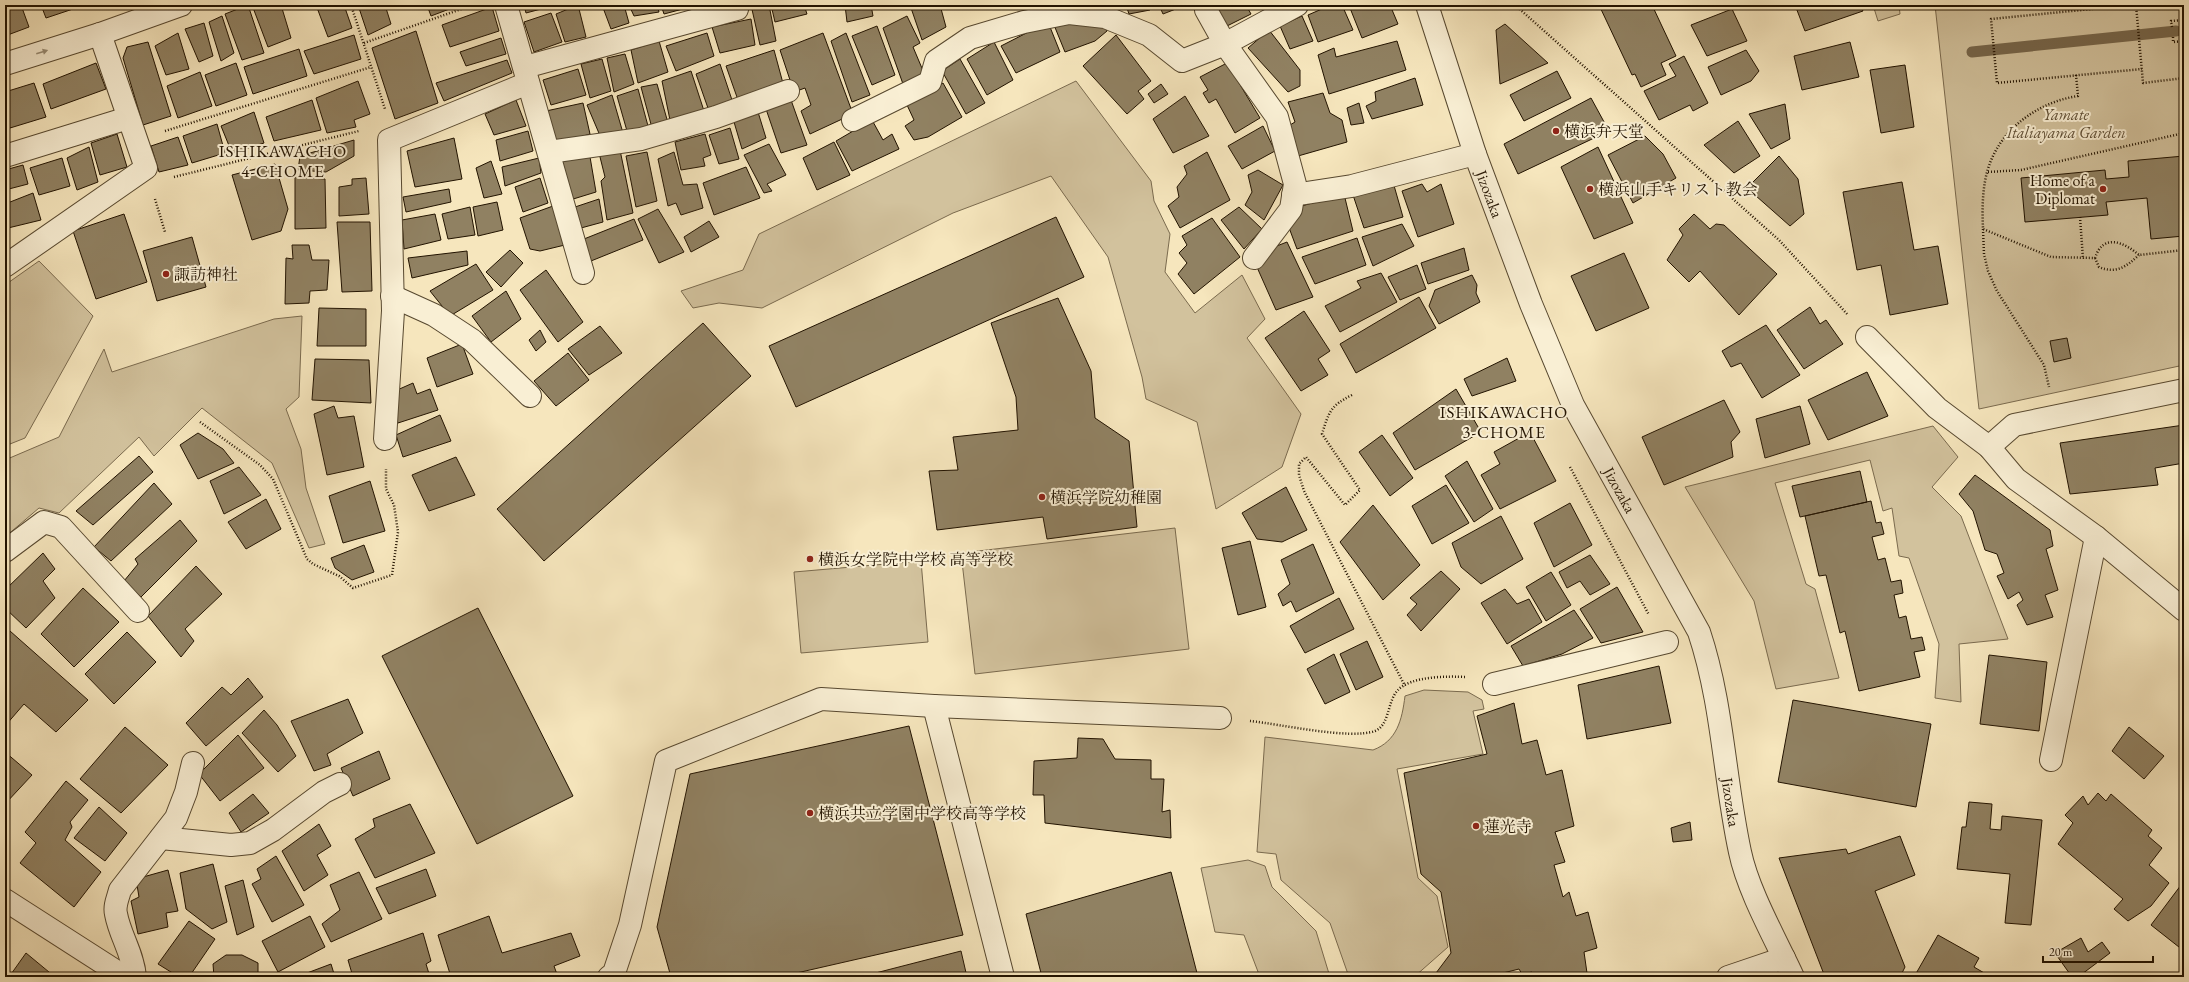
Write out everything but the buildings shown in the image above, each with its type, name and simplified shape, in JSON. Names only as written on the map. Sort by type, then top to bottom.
[{"type":"street","points":[[5,64],[100,34],[181,5]]},
{"type":"street","points":[[506,5],[583,273]]},
{"type":"street","points":[[385,440],[392,296],[389,140],[527,75],[737,9],[738,5]]},
{"type":"street","points":[[853,120],[930,82],[936,61],[970,38],[1024,22],[1069,13],[1105,18],[1149,35],[1182,61],[1225,44],[1297,5]]},
{"type":"street","name":"Jizozaka","points":[[1427,5],[1475,154],[1531,304],[1574,405],[1699,632],[1718,700],[1740,854],[1761,907],[1789,968]]},
{"type":"street","points":[[1206,10],[1225,44],[1278,117],[1295,184],[1291,209],[1254,258]]},
{"type":"street","points":[[5,266],[146,168],[100,34]]},
{"type":"street","points":[[549,152],[641,139],[716,117],[788,91]]},
{"type":"street","points":[[5,156],[128,118]]},
{"type":"street","points":[[1293,195],[1352,186],[1475,154]]},
{"type":"street","points":[[392,296],[434,315],[472,340],[530,396]]},
{"type":"street","points":[[1867,336],[1937,408],[1989,447],[2016,479],[2096,537],[2184,610]]},
{"type":"street","points":[[1989,447],[2014,425],[2184,390]]},
{"type":"street","points":[[5,551],[44,522],[62,527],[138,611]]},
{"type":"street","points":[[2051,760],[2096,537]]},
{"type":"street","points":[[1494,684],[1667,642]]},
{"type":"street","points":[[609,977],[614,973],[630,925],[666,761],[822,699],[934,706],[1220,718]]},
{"type":"street","points":[[934,706],[1003,977]]},
{"type":"street","points":[[135,977],[134,961],[116,914],[116,903],[120,890],[176,818],[186,792],[193,763]]},
{"type":"street","points":[[161,838],[231,845],[250,843],[273,830],[324,792],[340,784]]},
{"type":"street","points":[[5,900],[125,977]]},
{"type":"street","points":[[1728,977],[1789,968]]},
{"type":"path","points":[[351,5],[385,110]]},
{"type":"path","points":[[364,43],[473,5]]},
{"type":"path","points":[[1515,5],[1779,240],[1867,336]]},
{"type":"path","points":[[2132,5],[1991,19],[1997,83],[2142,69]]},
{"type":"path","points":[[2136,5],[2143,83],[2184,78]]},
{"type":"path","points":[[2172,27],[2172,20],[2184,20],[2182,5]]},
{"type":"path","points":[[2173,37],[2173,42],[2184,41]]},
{"type":"path","points":[[136,140],[372,67]]},
{"type":"path","points":[[2054,417],[2044,365],[1997,291],[1988,271],[1984,254],[1983,192],[1994,154],[2018,123],[2058,99],[2078,96],[2076,75]]},
{"type":"path","points":[[168,179],[363,130]]},
{"type":"path","points":[[1988,172],[2022,170],[2184,133]]},
{"type":"path","points":[[2080,217],[2083,259]]},
{"type":"path","points":[[1983,229],[2044,255],[2083,259],[2095,258]]},
{"type":"path","points":[[2139,255],[2127,245],[2114,242],[2106,243],[2098,249],[2095,258],[2099,266],[2107,270],[2116,271],[2127,265],[2139,255],[2184,250]]},
{"type":"path","points":[[1352,395],[1336,403],[1327,418],[1322,434],[1360,490],[1345,505],[1306,456],[1299,464],[1299,475],[1304,491],[1405,686]]},
{"type":"path","points":[[200,422],[265,470],[273,479],[307,559],[313,564],[339,576],[353,588],[392,575],[398,532],[394,505],[386,489]]},
{"type":"path","points":[[1220,718],[1356,734],[1375,731],[1383,726],[1391,701],[1398,689],[1414,682],[1441,676],[1469,677],[1494,684]]},
{"type":"green space","points":[[1873,5],[1899,5],[1900,14],[1878,21]]},
{"type":"green space","name":"Yamate Italiayama Garden","points":[[1935,5],[2184,5],[2184,365],[1979,409]]},
{"type":"green space","points":[[1076,81],[1151,181],[1154,201],[1170,234],[1165,272],[1195,313],[1242,275],[1265,319],[1247,338],[1301,414],[1282,467],[1216,509],[1197,422],[1146,399],[1142,377],[1108,257],[1051,176],[953,213],[762,308],[719,303],[693,308],[681,291],[743,270],[759,234]]},
{"type":"green space","points":[[39,261],[93,316],[25,438],[5,446],[5,285]]},
{"type":"green space","points":[[302,316],[299,397],[286,409],[301,449],[306,488],[325,544],[309,548],[272,463],[202,408],[154,456],[139,437],[59,513],[39,508],[5,537],[5,460],[59,437],[104,349],[112,372],[274,319]]},
{"type":"green space","points":[[1933,426],[1958,457],[1932,487],[1961,516],[2008,639],[1959,644],[1961,702],[1935,698],[1939,644],[1909,558],[1899,556],[1892,508],[1883,511],[1870,460],[1775,483],[1806,584],[1815,589],[1839,678],[1776,689],[1754,601],[1685,487]]},
{"type":"green space","points":[[1175,528],[1189,649],[975,674],[961,553]]},
{"type":"green space","points":[[921,561],[928,642],[801,653],[794,572]]},
{"type":"green space","points":[[1424,690],[1468,692],[1482,700],[1484,709],[1473,711],[1483,754],[1397,769],[1418,878],[1437,896],[1448,947],[1414,977],[1349,977],[1330,923],[1281,880],[1276,854],[1257,852],[1265,737],[1373,750],[1388,741],[1397,729],[1405,696]]},
{"type":"green space","points":[[1248,860],[1265,866],[1272,887],[1316,931],[1330,977],[1260,977],[1244,935],[1215,932],[1201,868]]},
{"type":"waterway","points":[[1972,52],[2176,31]]},
{"type":"place","name":"横浜弁天堂","points":[[1556,131]]},
{"type":"place","name":"横浜山手キリスト教会","points":[[1590,189]]},
{"type":"place","name":"Home of a Diplomat","points":[[2103,189]]},
{"type":"place","name":"諏訪神社","points":[[166,274]]},
{"type":"place","name":"横浜学院幼稚園","points":[[1042,497]]},
{"type":"place","name":"横浜女学院中学校 高等学校","points":[[810,559]]},
{"type":"place","name":"横浜共立学園中学校高等学校","points":[[810,813]]},
{"type":"place","name":"蓮光寺","points":[[1476,826]]},
{"type":"district","name":"ISHIKAWACHO 4-CHOME","points":[[283,161]]},
{"type":"district","name":"ISHIKAWACHO 3-CHOME","points":[[1504,422]]}]
